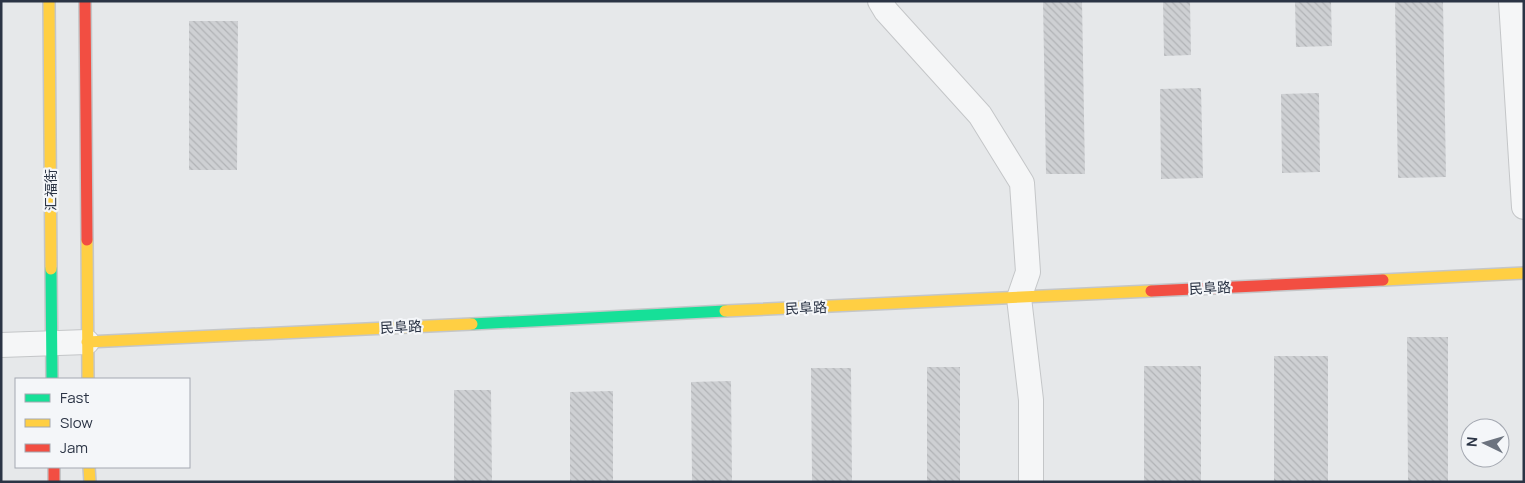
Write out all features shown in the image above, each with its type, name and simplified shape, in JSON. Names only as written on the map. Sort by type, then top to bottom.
[{"type":"street","name":"汇福街","points":[[49,1],[52,378]]},
{"type":"street","points":[[85,1],[88,378]]},
{"type":"street","points":[[880,1],[886,11],[980,115],[1022,183],[1028,272],[1019,298],[1031,400],[1032,482]]},
{"type":"street","points":[[1511,1],[1524,207]]},
{"type":"street","name":"民阜路","points":[[87,342],[1524,272]]},
{"type":"street","points":[[1,345],[87,342]]},
{"type":"street","points":[[54,468],[54,482]]},
{"type":"street","points":[[90,468],[90,482]]},
{"type":"building","points":[[1043,1],[1082,1],[1085,174],[1046,174]]},
{"type":"building","points":[[1163,1],[1190,1],[1191,55],[1164,56]]},
{"type":"building","points":[[1295,1],[1331,1],[1332,46],[1296,47]]},
{"type":"building","points":[[1395,1],[1443,1],[1446,177],[1398,178]]},
{"type":"building","points":[[189,21],[238,21],[237,170],[189,170]]},
{"type":"building","points":[[1201,88],[1203,178],[1161,179],[1160,89]]},
{"type":"building","points":[[1319,93],[1320,172],[1282,173],[1281,94]]},
{"type":"building","points":[[1407,337],[1448,337],[1448,482],[1408,482]]},
{"type":"building","points":[[1274,356],[1328,356],[1328,482],[1274,482]]},
{"type":"building","points":[[1144,366],[1201,366],[1201,482],[1144,482]]},
{"type":"building","points":[[927,367],[960,367],[960,482],[927,482]]},
{"type":"building","points":[[811,368],[851,368],[852,482],[812,482]]},
{"type":"building","points":[[731,381],[732,482],[692,482],[691,382]]},
{"type":"building","points":[[454,390],[491,390],[492,482],[454,482]]},
{"type":"building","points":[[613,391],[613,482],[570,482],[570,392]]},
{"type":"traffic: fast","points":[[51,269],[52,378]]},
{"type":"traffic: fast","points":[[472,324],[725,311]]},
{"type":"traffic: slow","points":[[49,1],[51,269]]},
{"type":"traffic: slow","points":[[87,240],[88,378]]},
{"type":"traffic: slow","points":[[1383,280],[1524,273]]},
{"type":"traffic: slow","points":[[725,311],[1151,291]]},
{"type":"traffic: slow","points":[[87,342],[472,324]]},
{"type":"traffic: slow","points":[[89,468],[90,482]]},
{"type":"traffic: jam","points":[[85,1],[87,240]]},
{"type":"traffic: jam","points":[[1151,291],[1383,280]]},
{"type":"traffic: jam","points":[[54,468],[54,482]]}]
